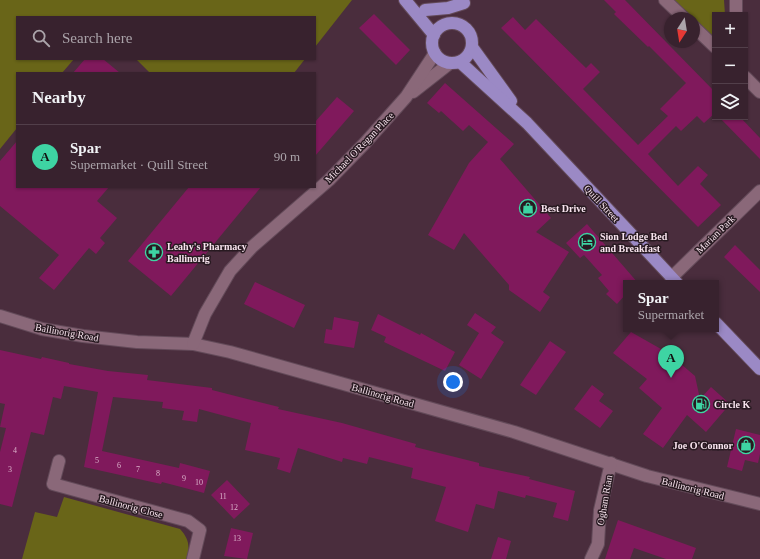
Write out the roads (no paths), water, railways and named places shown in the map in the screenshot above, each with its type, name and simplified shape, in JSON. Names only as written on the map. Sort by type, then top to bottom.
[{"type":"main road","points":[[405,0],[434,34]]},
{"type":"main road","points":[[414,0],[443,25]]},
{"type":"main road","points":[[425,10],[448,8],[464,3]]},
{"type":"main road","points":[[456,23],[465,28],[471,36],[472,48],[467,56],[455,62],[441,60],[434,53],[432,44],[434,34],[443,25],[456,23]]},
{"type":"main road","name":"Quill Street","points":[[472,48],[527,123]]},
{"type":"main road","name":"Quill Street","points":[[455,62],[527,123],[674,280]]},
{"type":"main road","points":[[719,326],[760,369]]},
{"type":"street","points":[[666,0],[678,12]]},
{"type":"street","points":[[736,0],[736,12]]},
{"type":"street","points":[[700,33],[712,44]]},
{"type":"street","points":[[406,97],[434,53]]},
{"type":"street","points":[[406,97],[455,62]]},
{"type":"street","points":[[748,80],[760,92]]},
{"type":"street","name":"Michael O'Regan Place","points":[[194,344],[205,314],[230,271],[252,247],[329,180],[406,97]]},
{"type":"street","name":"Marian Park","points":[[674,280],[760,191]]},
{"type":"street","name":"Ballinorig Road","points":[[0,316],[42,329],[83,336],[137,342],[194,344],[284,366],[499,428],[611,463],[647,476],[760,504]]},
{"type":"street","name":"Ballinorig Close","points":[[58,461],[53,484],[188,521],[200,530],[193,559]]},
{"type":"street","name":"Ogham Rian","points":[[591,559],[598,544],[600,510],[611,463]]},
{"type":"place","name":"Best Drive","points":[[528,208]]},
{"type":"place","name":"Sion Lodge Bed and Breakfast","points":[[587,242]]},
{"type":"place","name":"Leahy's Pharmacy Ballinorig","points":[[154,252]]},
{"type":"place","name":"Spar","points":[[671,378]]},
{"type":"place","name":"Circle K","points":[[701,404]]},
{"type":"place","name":"Joe O'Connor","points":[[746,445]]}]
